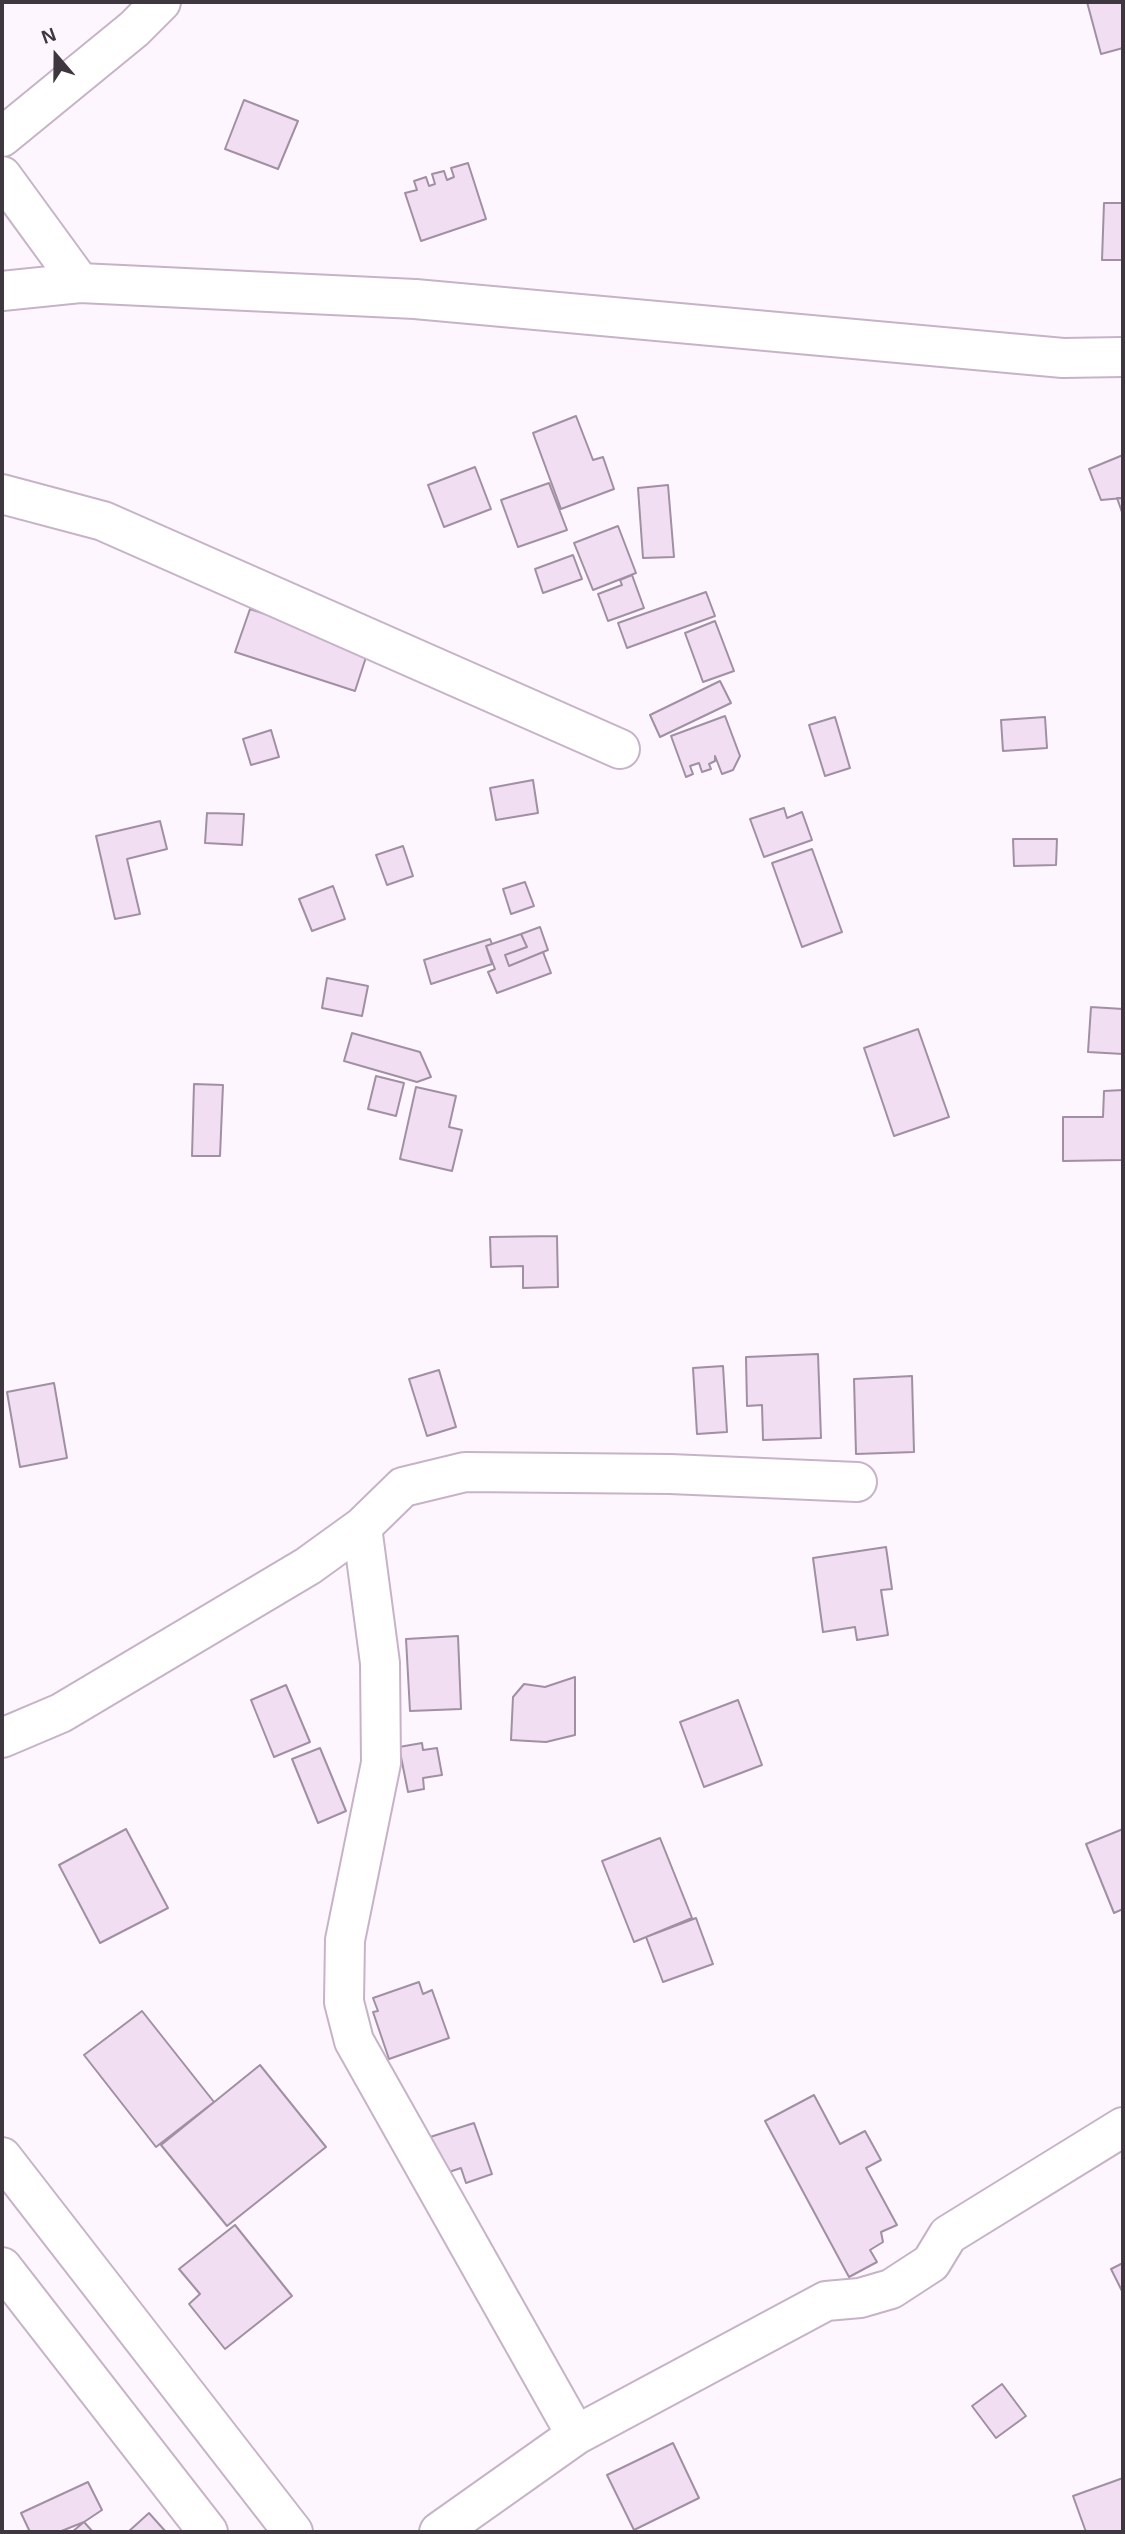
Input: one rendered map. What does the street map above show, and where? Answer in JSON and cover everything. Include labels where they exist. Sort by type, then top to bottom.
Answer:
[{"type":"street","points":[[2,137],[134,29],[161,2]]},
{"type":"street","points":[[2,176],[80,283]]},
{"type":"street","points":[[2,291],[80,283],[415,299],[1063,358],[1123,357]]},
{"type":"street","points":[[2,494],[103,521],[620,749]]},
{"type":"street","points":[[2,1738],[61,1713],[308,1566],[362,1527],[403,1488],[465,1472],[670,1474],[857,1482]]},
{"type":"street","points":[[362,1527],[380,1663],[380,1763],[345,1940],[344,2002],[354,2041],[576,2435]]},
{"type":"street","points":[[439,2532],[576,2435],[826,2301],[860,2298],[891,2289],[931,2263],[948,2235],[1123,2127]]},
{"type":"street","points":[[2,2157],[293,2532]]},
{"type":"street","points":[[2,2267],[208,2532]]},
{"type":"building","points":[[1087,2],[1123,2],[1123,48],[1101,54]]},
{"type":"building","points":[[244,100],[298,121],[278,169],[225,149]]},
{"type":"building","points":[[468,163],[486,219],[421,241],[405,193],[417,190],[414,181],[426,177],[429,186],[435,184],[432,174],[444,171],[447,180],[454,177],[451,168]]},
{"type":"building","points":[[1104,203],[1123,203],[1123,260],[1102,260]]},
{"type":"building","points":[[576,416],[593,460],[603,457],[614,489],[561,509],[533,433]]},
{"type":"building","points":[[1123,455],[1123,498],[1101,500],[1089,469]]},
{"type":"building","points":[[475,467],[491,509],[444,527],[428,485]]},
{"type":"building","points":[[549,483],[567,530],[518,547],[501,500]]},
{"type":"building","points":[[668,485],[674,557],[643,558],[638,488]]},
{"type":"building","points":[[1117,498],[1123,498],[1123,515]]},
{"type":"building","points":[[618,526],[636,573],[593,590],[574,543]]},
{"type":"building","points":[[573,555],[582,579],[543,593],[535,569]]},
{"type":"building","points":[[632,575],[644,608],[608,621],[598,594],[622,585],[620,580]]},
{"type":"building","points":[[706,592],[715,616],[627,648],[618,623]]},
{"type":"building","points":[[250,609],[369,648],[355,691],[235,652]]},
{"type":"building","points":[[715,621],[734,671],[703,682],[685,633]]},
{"type":"building","points":[[720,681],[731,703],[660,737],[650,715]]},
{"type":"building","points":[[725,716],[740,756],[733,770],[722,774],[715,756],[715,761],[709,764],[711,769],[702,772],[699,763],[690,766],[693,774],[686,777],[671,736]]},
{"type":"building","points":[[835,717],[850,768],[825,776],[809,725]]},
{"type":"building","points":[[1045,717],[1047,748],[1003,751],[1001,720]]},
{"type":"building","points":[[271,730],[279,757],[251,765],[243,739]]},
{"type":"building","points":[[533,780],[538,813],[496,820],[490,788]]},
{"type":"building","points":[[784,808],[787,818],[802,812],[812,840],[764,857],[750,819]]},
{"type":"building","points":[[207,813],[244,814],[242,845],[205,843]]},
{"type":"building","points":[[160,821],[167,849],[127,859],[140,914],[115,919],[96,836]]},
{"type":"building","points":[[1013,839],[1057,839],[1056,865],[1014,866]]},
{"type":"building","points":[[403,846],[413,876],[387,885],[376,855]]},
{"type":"building","points":[[812,849],[842,932],[802,947],[772,863]]},
{"type":"building","points":[[525,882],[534,906],[511,914],[503,889]]},
{"type":"building","points":[[333,886],[345,919],[312,931],[299,899]]},
{"type":"building","points":[[540,927],[548,950],[509,966],[505,955],[527,947],[521,934]]},
{"type":"building","points":[[521,934],[527,947],[505,955],[509,966],[543,952],[551,973],[497,993],[488,972],[495,969],[486,946]]},
{"type":"building","points":[[490,939],[492,944],[486,946],[492,964],[431,984],[424,960]]},
{"type":"building","points":[[327,978],[368,986],[362,1016],[322,1008]]},
{"type":"building","points":[[1091,1007],[1123,1009],[1123,1054],[1088,1052]]},
{"type":"building","points":[[918,1029],[949,1117],[894,1136],[864,1048]]},
{"type":"building","points":[[352,1033],[420,1052],[431,1077],[417,1082],[344,1061]]},
{"type":"building","points":[[376,1076],[404,1083],[396,1116],[368,1109]]},
{"type":"building","points":[[194,1084],[223,1085],[220,1156],[192,1156]]},
{"type":"building","points":[[416,1087],[456,1096],[449,1127],[462,1130],[452,1171],[400,1159]]},
{"type":"building","points":[[1123,1090],[1123,1160],[1063,1161],[1063,1117],[1103,1117],[1104,1091]]},
{"type":"building","points":[[557,1236],[558,1287],[523,1288],[523,1266],[491,1267],[490,1237]]},
{"type":"building","points":[[818,1354],[821,1438],[763,1440],[762,1405],[747,1406],[746,1357]]},
{"type":"building","points":[[723,1366],[727,1432],[697,1434],[693,1368]]},
{"type":"building","points":[[439,1370],[456,1427],[427,1436],[409,1379]]},
{"type":"building","points":[[912,1376],[914,1452],[856,1454],[854,1379]]},
{"type":"building","points":[[54,1383],[67,1458],[20,1467],[7,1392]]},
{"type":"building","points":[[886,1547],[892,1589],[881,1590],[888,1635],[857,1640],[855,1627],[823,1632],[813,1558]]},
{"type":"building","points":[[458,1636],[461,1709],[410,1711],[406,1639]]},
{"type":"building","points":[[575,1677],[575,1735],[546,1742],[511,1740],[513,1697],[524,1684],[545,1687]]},
{"type":"building","points":[[286,1685],[310,1742],[274,1757],[251,1700]]},
{"type":"building","points":[[738,1700],[762,1765],[704,1787],[680,1722]]},
{"type":"building","points":[[422,1743],[423,1750],[437,1748],[442,1775],[423,1778],[424,1789],[408,1792],[399,1747]]},
{"type":"building","points":[[320,1748],[346,1811],[318,1823],[292,1759]]},
{"type":"building","points":[[126,1829],[168,1908],[100,1943],[59,1865]]},
{"type":"building","points":[[1123,1829],[1123,1909],[1114,1913],[1086,1844]]},
{"type":"building","points":[[660,1838],[692,1918],[634,1942],[602,1861]]},
{"type":"building","points":[[696,1918],[713,1964],[663,1982],[646,1937]]},
{"type":"building","points":[[419,1982],[423,1994],[432,1990],[449,2038],[389,2059],[373,2012],[378,2011],[373,1998]]},
{"type":"building","points":[[142,2011],[214,2102],[156,2147],[84,2055]]},
{"type":"building","points":[[260,2065],[326,2147],[227,2226],[161,2145]]},
{"type":"building","points":[[814,2095],[840,2144],[865,2131],[881,2160],[866,2168],[897,2225],[881,2232],[883,2242],[870,2250],[877,2262],[849,2277],[765,2121]]},
{"type":"building","points":[[474,2123],[492,2174],[466,2183],[461,2168],[440,2175],[427,2138]]},
{"type":"building","points":[[235,2225],[292,2296],[225,2349],[189,2304],[200,2294],[179,2269]]},
{"type":"building","points":[[1123,2263],[1123,2293],[1111,2269]]},
{"type":"building","points":[[1002,2384],[1026,2416],[996,2438],[972,2406]]},
{"type":"building","points":[[673,2443],[699,2498],[634,2530],[607,2475]]},
{"type":"building","points":[[1123,2478],[1123,2531],[1086,2532],[1073,2496]]},
{"type":"building","points":[[88,2482],[102,2510],[84,2522],[59,2532],[30,2532],[21,2513]]},
{"type":"building","points":[[149,2513],[166,2532],[128,2532]]},
{"type":"building","points":[[84,2522],[93,2532],[72,2532]]}]
